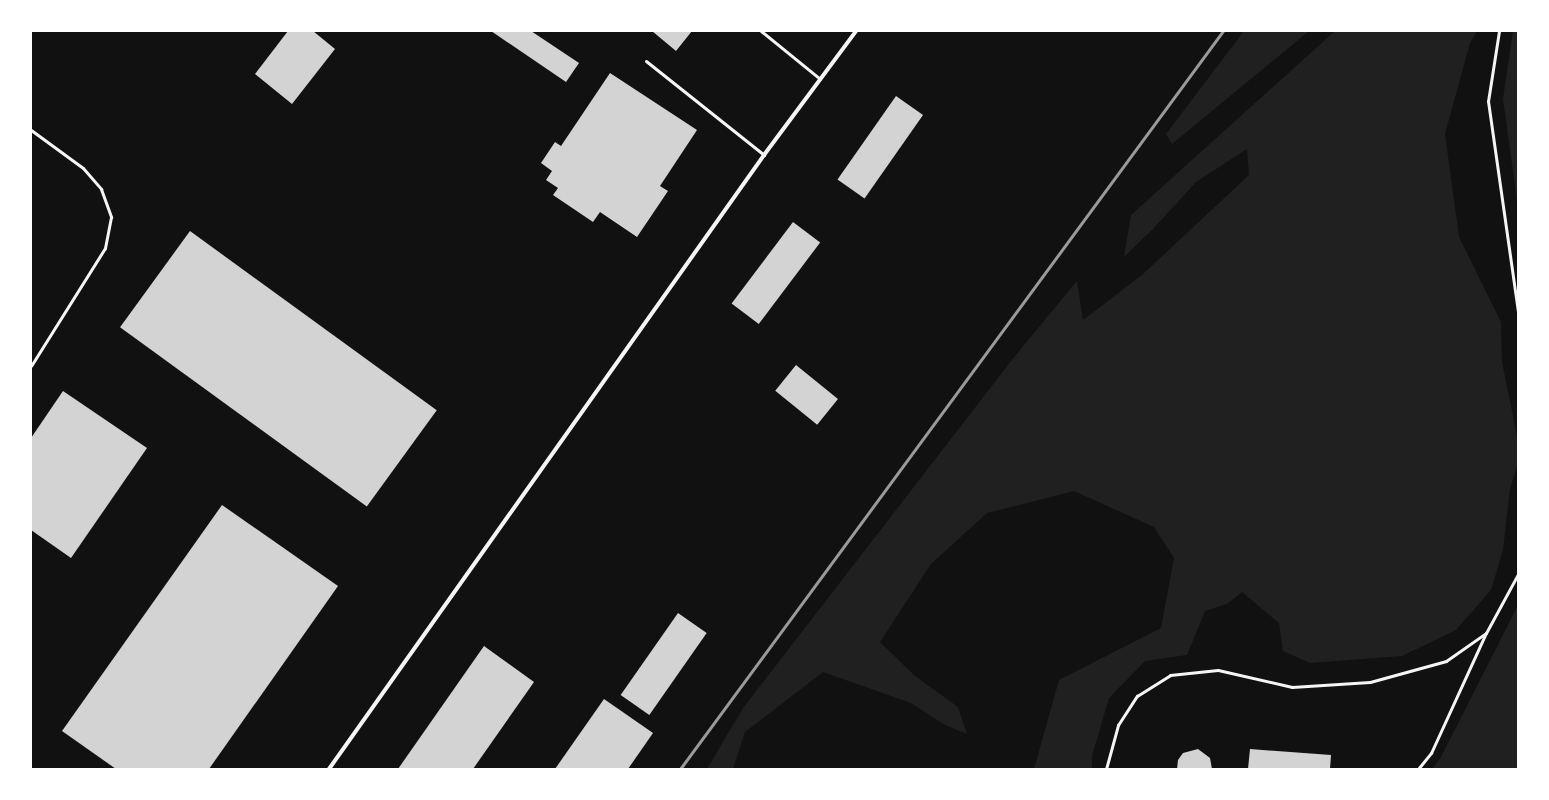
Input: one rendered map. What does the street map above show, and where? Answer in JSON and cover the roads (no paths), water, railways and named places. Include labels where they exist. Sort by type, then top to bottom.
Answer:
[{"type":"street","points":[[329,769],[764,155],[856,31]]},
{"type":"lane","points":[[760,31],[820,79]]},
{"type":"lane","points":[[1499,31],[1488,101],[1518,311]]},
{"type":"lane","points":[[646,61],[764,155]]},
{"type":"lane","points":[[31,130],[83,168],[101,189],[111,217],[105,248],[31,366]]},
{"type":"lane","points":[[1418,769],[1431,753],[1486,633],[1518,574]]},
{"type":"lane","points":[[1106,769],[1118,725],[1137,696],[1170,675],[1218,670],[1292,687],[1370,682],[1446,661],[1486,633]]},
{"type":"railway","points":[[680,769],[1223,31]]}]
